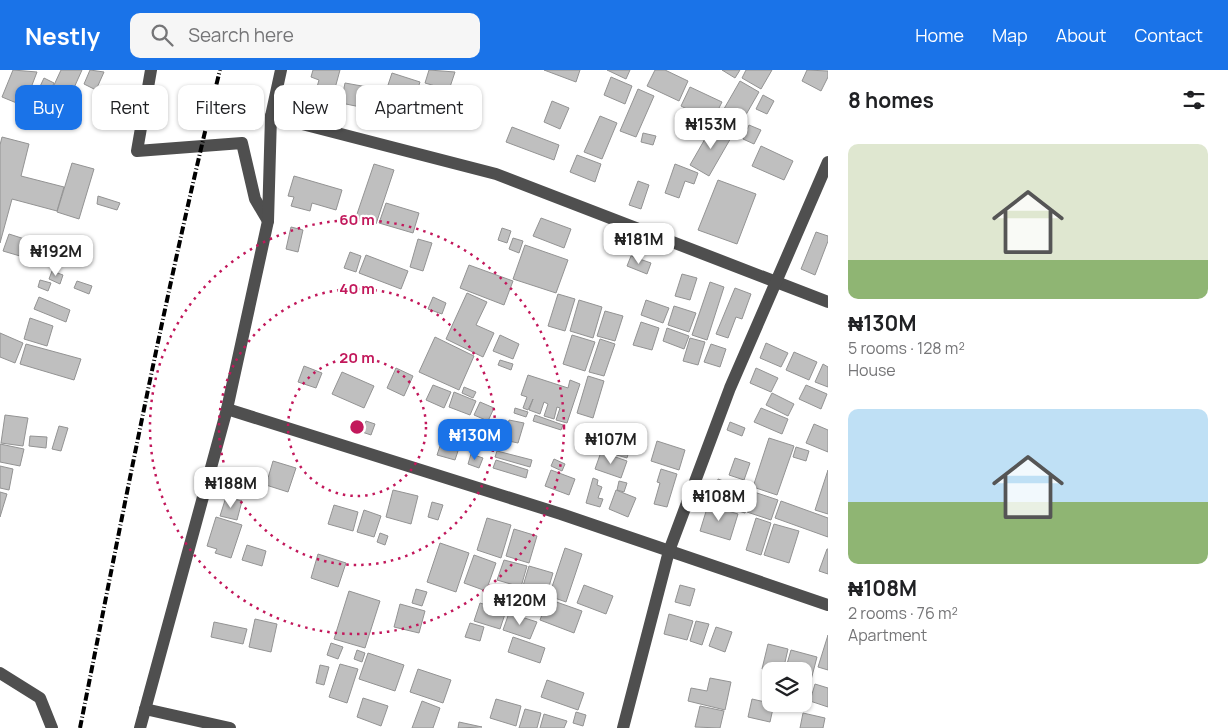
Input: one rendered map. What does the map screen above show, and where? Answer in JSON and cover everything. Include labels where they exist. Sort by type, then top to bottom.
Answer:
[{"type":"street","points":[[151,70],[137,151],[242,144],[255,199],[268,221]]},
{"type":"street","points":[[140,728],[227,409],[268,221],[271,116],[281,70]]},
{"type":"street","points":[[271,116],[496,174],[828,302]]},
{"type":"street","points":[[624,728],[669,551],[730,388],[828,162]]},
{"type":"street","points":[[227,409],[552,511],[828,605]]},
{"type":"street","points":[[0,673],[40,698],[52,728]]},
{"type":"street","points":[[145,710],[230,728]]},
{"type":"building","points":[[13,70],[37,72],[32,85],[15,85],[15,102],[2,97]]},
{"type":"building","points":[[61,70],[82,70],[75,85],[54,85]]},
{"type":"building","points":[[90,70],[104,72],[98,85],[92,85],[92,88],[84,84]]},
{"type":"building","points":[[313,70],[340,70],[336,85],[318,85],[319,80],[311,77]]},
{"type":"building","points":[[429,70],[455,72],[451,85],[425,83]]},
{"type":"building","points":[[544,70],[580,70],[576,82]]},
{"type":"building","points":[[607,70],[630,70],[626,79]]},
{"type":"building","points":[[655,70],[665,70],[688,81],[679,101],[647,86]]},
{"type":"building","points":[[722,70],[740,70],[735,78]]},
{"type":"building","points":[[746,70],[772,70],[761,89],[742,78]]},
{"type":"building","points":[[807,70],[828,71],[828,77],[821,91],[802,81]]},
{"type":"building","points":[[392,73],[420,82],[419,85],[388,85]]},
{"type":"building","points":[[611,77],[632,86],[625,104],[604,95]]},
{"type":"building","points":[[44,78],[54,83],[53,85],[41,85]]},
{"type":"building","points":[[740,81],[759,92],[736,132],[717,121]]},
{"type":"building","points":[[345,83],[356,85],[356,106],[346,104]]},
{"type":"building","points":[[690,87],[722,102],[712,122],[681,106]]},
{"type":"building","points":[[638,89],[654,96],[636,137],[620,131]]},
{"type":"building","points":[[763,95],[774,101],[767,114],[756,109]]},
{"type":"building","points":[[552,101],[569,108],[560,129],[544,122]]},
{"type":"building","points":[[600,116],[617,123],[602,159],[584,152]]},
{"type":"building","points":[[713,125],[732,136],[709,176],[690,165]]},
{"type":"building","points":[[749,125],[761,130],[754,144],[743,139]]},
{"type":"building","points":[[512,127],[559,145],[554,160],[506,142]]},
{"type":"building","points":[[643,133],[656,136],[653,145],[641,142]]},
{"type":"building","points":[[2,137],[29,144],[21,176],[64,187],[57,211],[12,199],[0,243],[0,145]]},
{"type":"building","points":[[761,146],[793,161],[784,180],[752,166]]},
{"type":"building","points":[[577,155],[601,164],[595,182],[570,172]]},
{"type":"building","points":[[72,163],[94,169],[79,219],[57,212]]},
{"type":"building","points":[[374,164],[394,170],[376,224],[356,217]]},
{"type":"building","points":[[675,164],[698,173],[694,184],[685,181],[679,198],[665,193]]},
{"type":"building","points":[[294,176],[342,190],[336,210],[312,203],[310,211],[291,206],[294,197],[288,196]]},
{"type":"building","points":[[718,180],[756,194],[737,244],[698,230]]},
{"type":"building","points":[[638,181],[649,185],[641,209],[629,205]]},
{"type":"building","points":[[98,196],[120,203],[117,210],[97,204]]},
{"type":"building","points":[[386,203],[419,213],[413,233],[379,223]]},
{"type":"building","points":[[541,218],[571,229],[564,248],[533,236]]},
{"type":"building","points":[[291,227],[303,230],[298,252],[286,249]]},
{"type":"building","points":[[502,228],[511,231],[507,243],[498,240]]},
{"type":"building","points":[[816,232],[828,236],[828,241],[815,275],[801,269]]},
{"type":"building","points":[[9,234],[59,250],[54,266],[3,251]]},
{"type":"building","points":[[513,238],[523,241],[519,253],[509,249]]},
{"type":"building","points":[[418,239],[432,243],[423,271],[410,267]]},
{"type":"building","points":[[525,245],[568,260],[556,293],[513,279]]},
{"type":"building","points":[[350,252],[361,256],[356,272],[344,268]]},
{"type":"building","points":[[366,255],[408,271],[401,289],[359,273]]},
{"type":"building","points":[[631,256],[651,263],[647,274],[627,266]]},
{"type":"building","points":[[469,265],[513,281],[504,305],[460,288]]},
{"type":"building","points":[[52,271],[63,275],[60,284],[49,279]]},
{"type":"building","points":[[682,274],[697,278],[690,300],[675,296]]},
{"type":"building","points":[[40,280],[51,283],[48,291],[38,287]]},
{"type":"building","points":[[77,281],[92,286],[89,294],[74,288]]},
{"type":"building","points":[[710,282],[724,287],[707,340],[692,335]]},
{"type":"building","points":[[735,288],[751,294],[742,319],[736,317],[728,338],[716,334]]},
{"type":"building","points":[[467,293],[487,302],[476,325],[494,333],[483,357],[446,339]]},
{"type":"building","points":[[558,294],[575,299],[565,331],[548,326]]},
{"type":"building","points":[[39,297],[70,310],[66,322],[34,309]]},
{"type":"building","points":[[433,297],[446,303],[442,314],[428,309]]},
{"type":"building","points":[[579,300],[602,307],[593,338],[570,331]]},
{"type":"building","points":[[646,300],[669,308],[663,323],[641,315]]},
{"type":"building","points":[[674,306],[696,313],[689,332],[668,325]]},
{"type":"building","points":[[605,311],[623,316],[615,341],[597,336]]},
{"type":"building","points":[[30,318],[53,326],[47,346],[24,339]]},
{"type":"building","points":[[641,322],[659,328],[652,350],[633,345]]},
{"type":"building","points":[[667,328],[689,336],[684,349],[663,341]]},
{"type":"building","points":[[0,333],[23,343],[15,363],[0,357]]},
{"type":"building","points":[[500,335],[519,344],[513,359],[493,351]]},
{"type":"building","points":[[572,335],[595,342],[585,371],[563,364]]},
{"type":"building","points":[[435,337],[474,356],[459,390],[419,372]]},
{"type":"building","points":[[690,338],[705,342],[698,365],[683,361]]},
{"type":"building","points":[[600,339],[615,344],[604,376],[589,372]]},
{"type":"building","points":[[766,343],[788,353],[781,367],[760,358]]},
{"type":"building","points":[[26,344],[81,359],[74,380],[20,364]]},
{"type":"building","points":[[711,344],[726,349],[720,367],[704,362]]},
{"type":"building","points":[[794,352],[817,362],[809,380],[786,370]]},
{"type":"building","points":[[500,360],[513,364],[511,370],[498,365]]},
{"type":"building","points":[[823,364],[828,367],[828,387],[815,382]]},
{"type":"building","points":[[304,366],[322,373],[316,388],[298,382]]},
{"type":"building","points":[[396,368],[413,376],[404,396],[387,388]]},
{"type":"building","points":[[756,368],[778,378],[771,392],[750,383]]},
{"type":"building","points":[[342,372],[374,386],[364,408],[332,394]]},
{"type":"building","points":[[528,375],[568,388],[570,380],[580,384],[567,423],[556,420],[560,408],[557,407],[554,419],[544,416],[548,404],[544,402],[540,414],[529,410],[533,399],[528,410],[523,408],[527,397],[521,395]]},
{"type":"building","points":[[588,376],[604,381],[593,418],[577,413]]},
{"type":"building","points":[[433,385],[451,392],[444,408],[426,400]]},
{"type":"building","points":[[806,385],[827,394],[821,409],[799,399]]},
{"type":"building","points":[[464,387],[476,392],[473,398],[462,393]]},
{"type":"building","points":[[454,392],[476,401],[470,415],[449,407]]},
{"type":"building","points":[[772,393],[794,404],[788,416],[766,405]]},
{"type":"building","points":[[480,402],[494,408],[488,421],[474,415]]},
{"type":"building","points":[[515,408],[528,412],[526,417],[514,413]]},
{"type":"building","points":[[761,408],[788,419],[782,434],[754,422]]},
{"type":"building","points":[[5,415],[28,418],[23,446],[1,443]]},
{"type":"building","points":[[535,415],[563,425],[561,430],[533,421]]},
{"type":"building","points":[[509,420],[524,423],[518,443],[504,440]]},
{"type":"building","points":[[366,421],[375,424],[371,435],[362,432]]},
{"type":"building","points":[[730,422],[745,428],[742,436],[727,430]]},
{"type":"building","points":[[814,424],[828,430],[828,452],[806,443]]},
{"type":"building","points":[[59,426],[68,428],[61,451],[52,449]]},
{"type":"building","points":[[610,427],[634,434],[627,458],[603,451]]},
{"type":"building","points":[[30,436],[47,437],[46,448],[29,446]]},
{"type":"building","points":[[769,438],[794,446],[777,495],[753,487]]},
{"type":"building","points":[[657,441],[685,450],[679,470],[651,461]]},
{"type":"building","points":[[0,444],[24,449],[20,466],[0,462]]},
{"type":"building","points":[[440,446],[458,451],[455,460],[437,455]]},
{"type":"building","points":[[796,447],[809,451],[806,461],[793,457]]},
{"type":"building","points":[[497,451],[532,460],[530,467],[495,457]]},
{"type":"building","points":[[601,452],[627,461],[621,478],[595,469]]},
{"type":"building","points":[[471,454],[483,458],[479,468],[468,464]]},
{"type":"building","points":[[735,458],[750,463],[744,480],[729,475]]},
{"type":"building","points":[[554,459],[565,464],[562,471],[551,466]]},
{"type":"building","points":[[496,460],[528,470],[526,478],[493,468]]},
{"type":"building","points":[[273,461],[296,468],[288,492],[266,485]]},
{"type":"building","points":[[0,466],[13,469],[9,490],[0,488]]},
{"type":"building","points":[[661,469],[677,474],[667,507],[654,504],[660,483],[657,482]]},
{"type":"building","points":[[551,470],[575,479],[569,495],[545,486]]},
{"type":"building","points":[[828,470],[828,514],[815,510]]},
{"type":"building","points":[[593,478],[598,480],[597,485],[602,487],[598,498],[603,499],[600,507],[586,503]]},
{"type":"building","points":[[718,479],[726,482],[723,491],[716,488]]},
{"type":"building","points":[[619,481],[627,483],[624,492],[617,490]]},
{"type":"building","points":[[393,490],[418,496],[411,524],[386,517]]},
{"type":"building","points":[[616,490],[636,498],[628,517],[609,509]]},
{"type":"building","points":[[0,492],[7,494],[0,517]]},
{"type":"building","points":[[754,492],[778,500],[771,520],[747,512]]},
{"type":"building","points":[[226,497],[242,501],[237,520],[220,516]]},
{"type":"building","points":[[735,499],[748,504],[745,513],[732,509]]},
{"type":"building","points":[[781,501],[828,518],[828,537],[775,518]]},
{"type":"building","points":[[432,502],[443,505],[438,520],[428,517]]},
{"type":"building","points":[[334,505],[358,512],[353,531],[328,524]]},
{"type":"building","points":[[708,505],[738,514],[730,540],[700,531]]},
{"type":"building","points":[[364,510],[381,516],[374,537],[357,532]]},
{"type":"building","points":[[216,517],[242,525],[231,558],[215,553],[217,549],[207,546]]},
{"type":"building","points":[[487,518],[511,525],[501,558],[477,550]]},
{"type":"building","points":[[756,518],[771,523],[761,555],[746,550]]},
{"type":"building","points":[[774,524],[799,531],[789,563],[764,555]]},
{"type":"building","points":[[514,529],[537,536],[529,563],[506,556]]},
{"type":"building","points":[[380,533],[388,536],[385,545],[377,542]]},
{"type":"building","points":[[440,543],[469,553],[456,592],[427,582]]},
{"type":"building","points":[[247,545],[266,551],[262,566],[242,560]]},
{"type":"building","points":[[565,548],[582,554],[566,602],[549,596]]},
{"type":"building","points":[[828,549],[828,574],[819,571]]},
{"type":"building","points":[[318,554],[346,563],[338,587],[311,578]]},
{"type":"building","points":[[474,555],[496,563],[486,591],[464,583]]},
{"type":"building","points":[[504,560],[527,566],[521,587],[497,580]]},
{"type":"building","points":[[529,566],[553,573],[547,593],[523,586]]},
{"type":"building","points":[[584,585],[613,596],[606,614],[577,603]]},
{"type":"building","points":[[680,585],[695,589],[690,606],[675,602]]},
{"type":"building","points":[[416,589],[427,592],[422,606],[412,603]]},
{"type":"building","points":[[349,591],[380,601],[365,648],[334,639]]},
{"type":"building","points":[[548,599],[582,611],[574,633],[540,620]]},
{"type":"building","points":[[480,603],[506,611],[500,629],[474,621]]},
{"type":"building","points":[[400,604],[425,611],[419,633],[394,627]]},
{"type":"building","points":[[509,613],[537,622],[530,639],[503,630]]},
{"type":"building","points":[[669,614],[693,621],[687,640],[664,634]]},
{"type":"building","points":[[255,619],[277,624],[271,652],[249,647]]},
{"type":"building","points":[[696,621],[709,624],[702,645],[690,641]]},
{"type":"building","points":[[214,622],[247,629],[243,644],[211,637]]},
{"type":"building","points":[[470,623],[484,627],[480,641],[465,637]]},
{"type":"building","points":[[716,627],[732,632],[725,652],[709,646]]},
{"type":"building","points":[[828,635],[828,670],[818,667]]},
{"type":"building","points":[[513,637],[545,648],[540,663],[508,652]]},
{"type":"building","points":[[331,643],[343,647],[338,659],[327,655]]},
{"type":"building","points":[[768,644],[788,649],[785,662],[764,662]]},
{"type":"building","points":[[357,650],[365,653],[362,662],[354,659]]},
{"type":"building","points":[[791,650],[817,657],[812,676],[812,662],[788,662]]},
{"type":"building","points":[[368,653],[404,665],[395,691],[359,679]]},
{"type":"building","points":[[340,664],[358,669],[347,703],[329,697]]},
{"type":"building","points":[[320,665],[329,667],[324,685],[316,683]]},
{"type":"building","points":[[418,669],[451,680],[443,703],[410,692]]},
{"type":"building","points":[[710,678],[731,682],[725,710],[688,701],[691,688],[707,691]]},
{"type":"building","points":[[547,680],[584,693],[578,710],[541,697]]},
{"type":"building","points":[[815,684],[828,688],[828,707],[812,702]]},
{"type":"building","points":[[363,698],[388,706],[381,726],[357,717]]},
{"type":"building","points":[[496,699],[521,706],[516,726],[490,718]]},
{"type":"building","points":[[752,699],[762,701],[762,712],[772,712],[770,722],[748,717]]},
{"type":"building","points":[[422,701],[440,708],[433,728],[412,728]]},
{"type":"building","points":[[700,706],[724,711],[720,728],[695,727]]},
{"type":"building","points":[[525,709],[541,713],[537,728],[519,728]]},
{"type":"building","points":[[576,712],[586,715],[583,726],[573,723]]},
{"type":"building","points":[[803,713],[825,718],[823,728],[800,728]]},
{"type":"building","points":[[544,714],[567,721],[564,728],[540,728]]},
{"type":"building","points":[[459,722],[482,727],[458,728]]},
{"type":"railway","points":[[80,728],[164,316],[220,70]]}]
